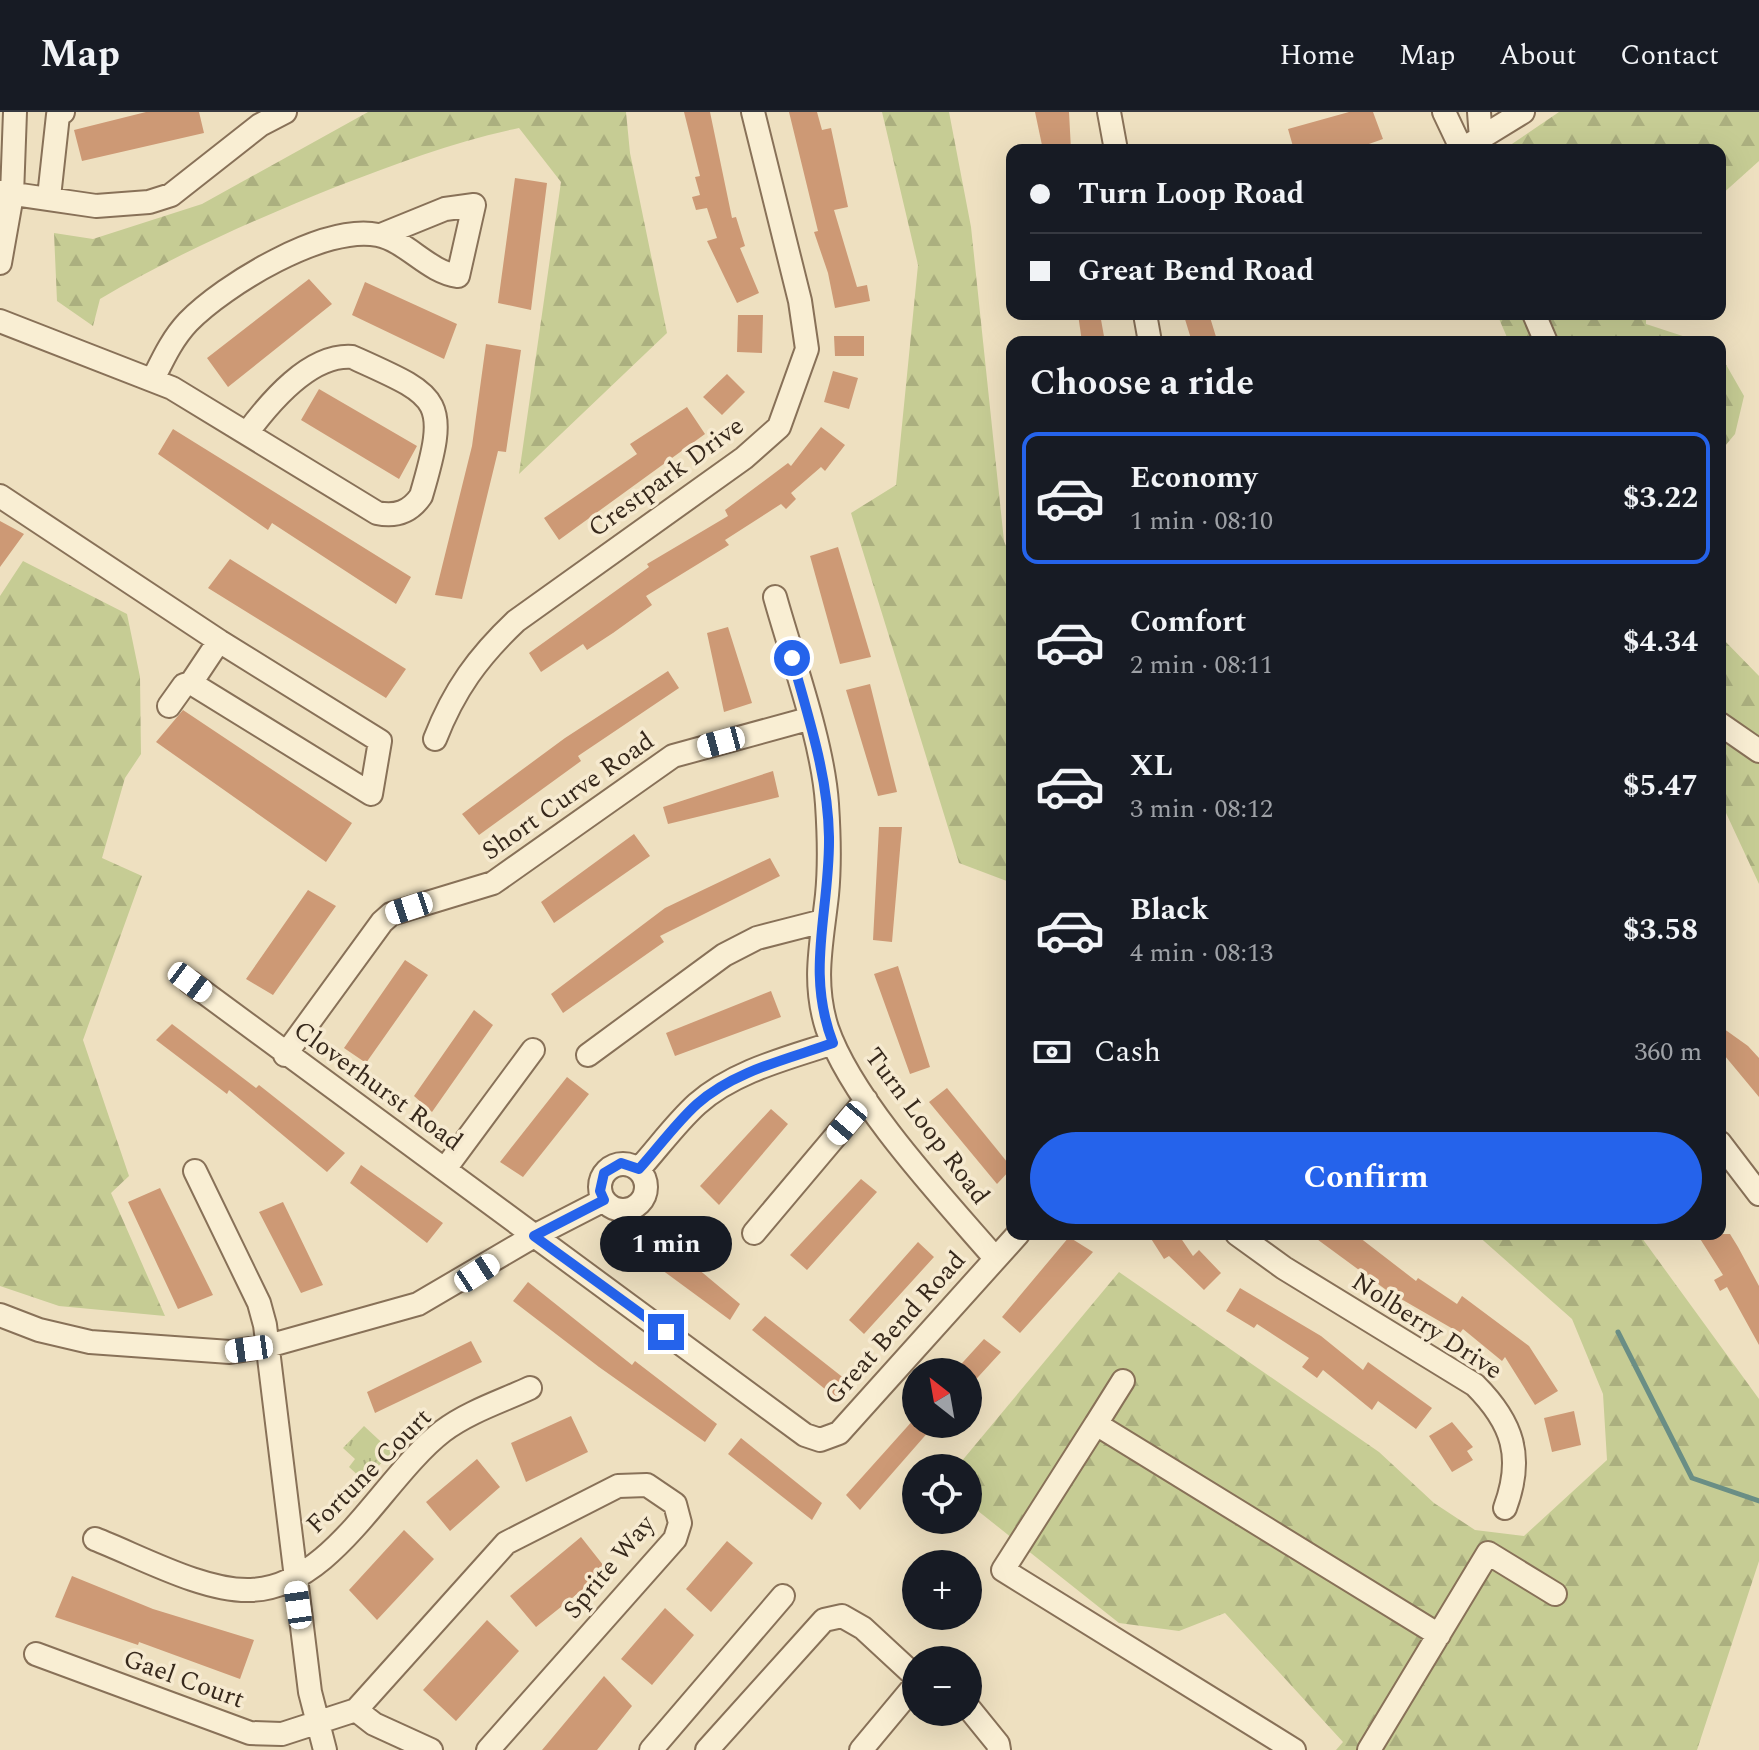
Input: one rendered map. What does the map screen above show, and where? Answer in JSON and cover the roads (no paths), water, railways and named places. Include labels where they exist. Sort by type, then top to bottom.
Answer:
[{"type":"street","points":[[0,263],[15,112]]},
{"type":"street","points":[[49,197],[58,115],[63,112]]},
{"type":"street","points":[[6,194],[49,197],[96,206],[149,202],[171,195],[260,125],[285,112]]},
{"type":"street","name":"Crestpark Drive","points":[[435,739],[452,696],[488,647],[516,621],[744,458],[779,427],[807,349],[800,301],[753,112]]},
{"type":"street","points":[[1109,112],[1115,144]]},
{"type":"street","points":[[1444,112],[1464,144]]},
{"type":"street","points":[[1467,144],[1479,112]]},
{"type":"street","points":[[1471,144],[1523,112]]},
{"type":"street","points":[[153,379],[167,349],[186,324],[233,286],[325,241],[358,233],[381,235]]},
{"type":"street","points":[[0,321],[153,379],[377,513],[386,515],[408,510],[421,496],[438,430],[433,405],[424,392],[352,357],[341,356],[308,372],[266,408],[247,433]]},
{"type":"street","points":[[0,496],[219,641],[380,741],[371,794],[191,683]]},
{"type":"street","name":"Turn Loop Road","points":[[775,597],[827,800],[828,867],[817,969],[833,1043],[866,1100],[995,1258]]},
{"type":"street","points":[[169,706],[184,685],[191,683],[219,641]]},
{"type":"street","name":"Short Curve Road","points":[[285,1055],[391,914],[493,883],[673,756],[808,719]]},
{"type":"street","points":[[1726,728],[1759,751]]},
{"type":"street","points":[[588,1055],[724,955],[757,938],[823,921]]},
{"type":"street","name":"Cloverhurst Road","points":[[190,982],[534,1236]]},
{"type":"street","points":[[639,1169],[698,1104],[723,1085],[758,1069],[833,1043]]},
{"type":"street","points":[[445,1169],[533,1050]]},
{"type":"street","points":[[754,1233],[866,1100]]},
{"type":"street","points":[[1726,1151],[1759,1194]]},
{"type":"street","points":[[621,1163],[639,1169],[647,1187],[639,1204],[620,1210],[604,1200],[600,1191],[604,1173],[621,1163]]},
{"type":"street","points":[[195,1171],[259,1303],[268,1346],[295,1581],[317,1725],[325,1750]]},
{"type":"street","points":[[0,1315],[39,1330],[90,1342],[230,1352],[268,1346],[418,1304],[477,1273],[534,1236],[604,1200]]},
{"type":"street","name":"Great Bend Road","points":[[534,1236],[805,1435],[820,1440],[839,1433],[1012,1240]]},
{"type":"street","name":"Nolberry Drive","points":[[1245,1240],[1284,1268],[1475,1385],[1495,1404],[1508,1427],[1515,1457],[1515,1482],[1505,1508]]},
{"type":"street","points":[[1123,1381],[1003,1570],[1294,1750]]},
{"type":"street","name":"Fortune Court","points":[[295,1581],[323,1558],[444,1430],[530,1388]]},
{"type":"street","points":[[1096,1424],[1439,1635]]},
{"type":"street","name":"Sprite Way","points":[[317,1725],[356,1710],[506,1543],[618,1486],[647,1485],[675,1504],[680,1523],[675,1539],[488,1750]]},
{"type":"street","points":[[95,1539],[224,1587],[253,1590],[295,1581]]},
{"type":"street","points":[[1369,1750],[1488,1553],[1555,1594]]},
{"type":"street","points":[[651,1750],[783,1596]]},
{"type":"street","points":[[707,1750],[824,1620],[842,1616],[863,1628],[902,1664]]},
{"type":"street","name":"Gael Court","points":[[36,1654],[250,1733],[282,1734],[317,1725]]},
{"type":"street","points":[[861,1750],[902,1701]]},
{"type":"street","points":[[356,1710],[374,1724],[431,1750]]},
{"type":"street","points":[[982,1724],[998,1744],[999,1750]]},
{"type":"waterway","points":[[1618,1332],[1692,1478],[1759,1501]]}]
